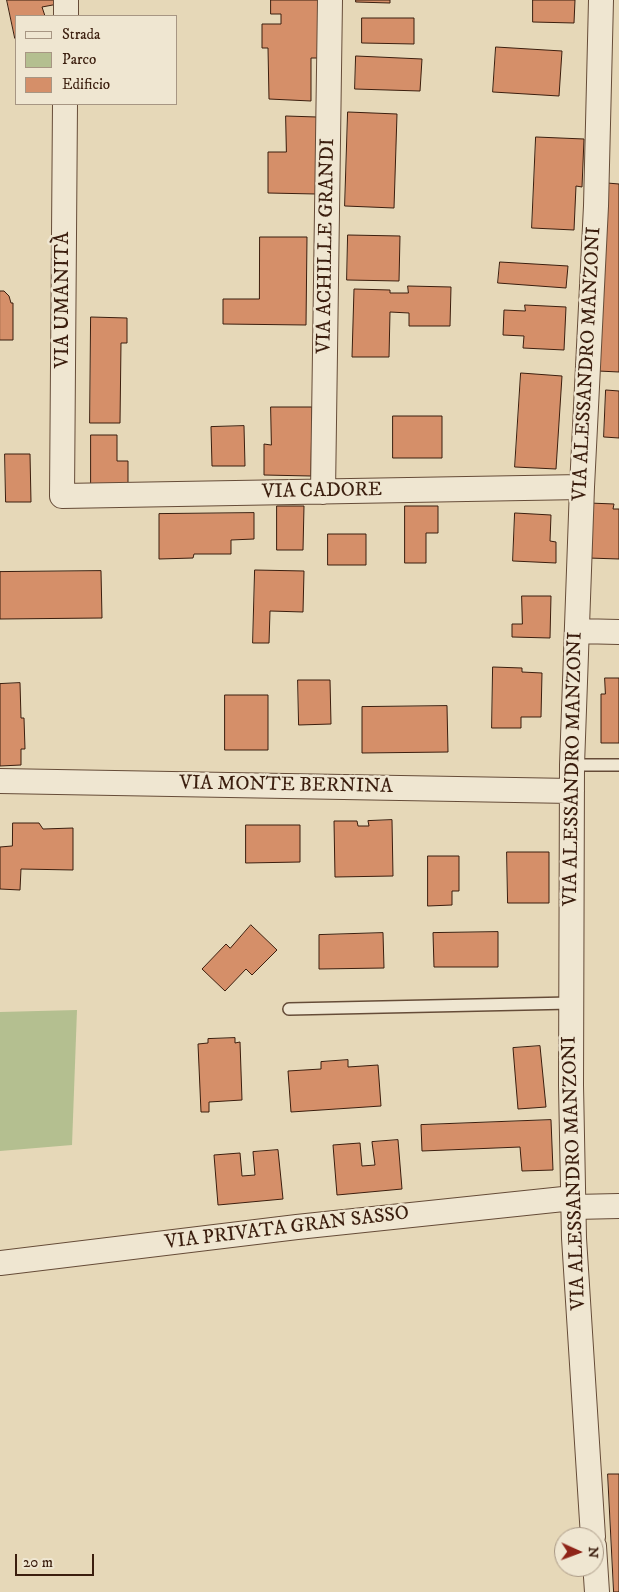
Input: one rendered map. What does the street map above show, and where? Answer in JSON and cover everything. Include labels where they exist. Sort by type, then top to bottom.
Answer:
[{"type":"street","points":[[66,0],[66,15]]},
{"type":"street","name":"VIA ACHILLE GRANDI","points":[[324,492],[330,0]]},
{"type":"street","name":"VIA ALESSANDRO MANZONI","points":[[592,1527],[584,1410],[574,1202],[571,1085],[572,765],[582,487],[596,206],[609,52],[601,0]]},
{"type":"street","name":"VIA UMANITÀ","points":[[62,496],[65,105]]},
{"type":"street","name":"VIA CADORE","points":[[62,496],[582,487]]},
{"type":"street","points":[[577,631],[619,632]]},
{"type":"street","name":"VIA MONTE BERNINA","points":[[0,781],[572,791]]},
{"type":"street","name":"VIA PRIVATA GRAN SASSO","points":[[0,1263],[297,1227],[574,1202],[619,1206]]},
{"type":"street","points":[[596,1577],[597,1592]]},
{"type":"lane","points":[[572,765],[619,765]]},
{"type":"lane","points":[[289,1009],[571,1004]]},
{"type":"green space","points":[[77,1010],[72,1145],[0,1151],[0,1012]]},
{"type":"building","points":[[7,0],[58,0],[58,4],[42,7],[45,15],[15,15],[15,38]]},
{"type":"building","points":[[271,0],[320,0],[323,58],[311,58],[311,101],[269,99],[268,48],[262,48],[262,24],[281,24],[281,14],[271,14]]},
{"type":"building","points":[[356,0],[390,0],[390,3],[356,2]]},
{"type":"building","points":[[533,0],[575,0],[574,23],[533,22]]},
{"type":"building","points":[[362,18],[414,18],[414,44],[362,43]]},
{"type":"building","points":[[496,47],[562,51],[559,96],[493,92]]},
{"type":"building","points":[[356,56],[422,59],[420,91],[355,89]]},
{"type":"building","points":[[348,112],[397,114],[394,208],[345,206]]},
{"type":"building","points":[[286,116],[317,117],[316,194],[268,193],[268,152],[286,152]]},
{"type":"building","points":[[536,137],[584,139],[582,187],[576,186],[574,230],[532,228]]},
{"type":"building","points":[[607,183],[619,184],[619,372],[598,371]]},
{"type":"building","points":[[348,235],[400,236],[399,281],[347,280]]},
{"type":"building","points":[[260,237],[307,237],[306,325],[223,324],[223,299],[259,299]]},
{"type":"building","points":[[500,262],[568,266],[566,288],[498,283]]},
{"type":"building","points":[[408,286],[451,287],[450,326],[409,326],[409,313],[390,312],[389,357],[352,357],[354,289],[390,290],[390,293],[408,293]]},
{"type":"building","points":[[0,291],[4,291],[9,296],[11,303],[13,303],[13,340],[0,340]]},
{"type":"building","points":[[525,305],[566,307],[564,350],[523,348],[524,336],[503,335],[504,310],[525,311]]},
{"type":"building","points":[[91,317],[127,318],[127,343],[121,343],[120,423],[90,423]]},
{"type":"building","points":[[521,373],[562,376],[556,469],[515,467]]},
{"type":"building","points":[[606,390],[619,391],[619,438],[604,437]]},
{"type":"building","points":[[271,407],[312,407],[311,476],[264,475],[264,444],[271,445]]},
{"type":"building","points":[[393,416],[442,416],[442,458],[393,458]]},
{"type":"building","points":[[244,426],[245,466],[212,466],[211,427]]},
{"type":"building","points":[[91,435],[117,435],[117,461],[128,461],[128,487],[91,487]]},
{"type":"building","points":[[5,454],[30,454],[31,502],[6,502]]},
{"type":"building","points":[[589,503],[614,504],[613,509],[619,509],[619,559],[588,558]]},
{"type":"building","points":[[277,506],[304,506],[303,550],[277,550]]},
{"type":"building","points":[[405,506],[438,506],[438,533],[426,533],[426,563],[405,563]]},
{"type":"building","points":[[254,513],[254,539],[231,540],[231,554],[194,554],[193,558],[159,559],[159,514]]},
{"type":"building","points":[[515,513],[551,515],[550,541],[556,542],[556,563],[513,561]]},
{"type":"building","points":[[328,534],[366,534],[366,565],[328,565]]},
{"type":"building","points":[[255,570],[304,571],[303,612],[270,611],[269,643],[253,643]]},
{"type":"building","points":[[101,571],[102,618],[0,619],[0,572]]},
{"type":"building","points":[[522,596],[551,596],[550,638],[512,637],[512,624],[522,624]]},
{"type":"building","points":[[493,667],[522,668],[522,672],[542,673],[541,717],[521,717],[521,728],[492,728]]},
{"type":"building","points":[[605,678],[619,678],[619,743],[601,743],[601,694],[605,694]]},
{"type":"building","points":[[298,680],[330,680],[331,724],[299,725]]},
{"type":"building","points":[[20,683],[21,718],[24,718],[25,749],[21,749],[21,765],[0,766],[0,684]]},
{"type":"building","points":[[225,695],[268,695],[268,750],[225,750]]},
{"type":"building","points":[[447,706],[448,752],[362,753],[362,707]]},
{"type":"building","points":[[392,820],[393,876],[335,877],[334,821],[357,821],[358,826],[369,826],[368,821]]},
{"type":"building","points":[[13,823],[39,823],[43,829],[73,828],[73,870],[21,869],[20,890],[0,889],[0,847],[12,846]]},
{"type":"building","points":[[246,825],[300,825],[300,862],[246,863]]},
{"type":"building","points":[[507,852],[549,852],[549,903],[508,903]]},
{"type":"building","points":[[428,856],[459,856],[459,891],[452,891],[452,905],[428,906]]},
{"type":"building","points":[[251,925],[277,950],[252,975],[246,969],[225,991],[202,969],[226,944],[230,948]]},
{"type":"building","points":[[498,932],[498,967],[434,967],[433,933]]},
{"type":"building","points":[[383,933],[384,968],[319,969],[319,935]]},
{"type":"building","points":[[235,1038],[235,1043],[240,1042],[242,1100],[209,1102],[209,1112],[201,1112],[198,1044],[208,1043],[208,1039]]},
{"type":"building","points":[[540,1046],[546,1107],[518,1109],[513,1048]]},
{"type":"building","points":[[348,1060],[348,1067],[378,1065],[381,1106],[291,1112],[288,1071],[321,1069],[321,1062]]},
{"type":"building","points":[[551,1120],[553,1170],[522,1171],[520,1147],[422,1151],[421,1125]]},
{"type":"building","points":[[398,1140],[402,1189],[337,1195],[333,1145],[360,1143],[362,1166],[375,1165],[372,1142]]},
{"type":"building","points":[[278,1150],[283,1199],[218,1205],[214,1155],[240,1153],[242,1176],[255,1175],[253,1152]]},
{"type":"building","points":[[608,1474],[619,1474],[619,1592],[614,1592]]}]
